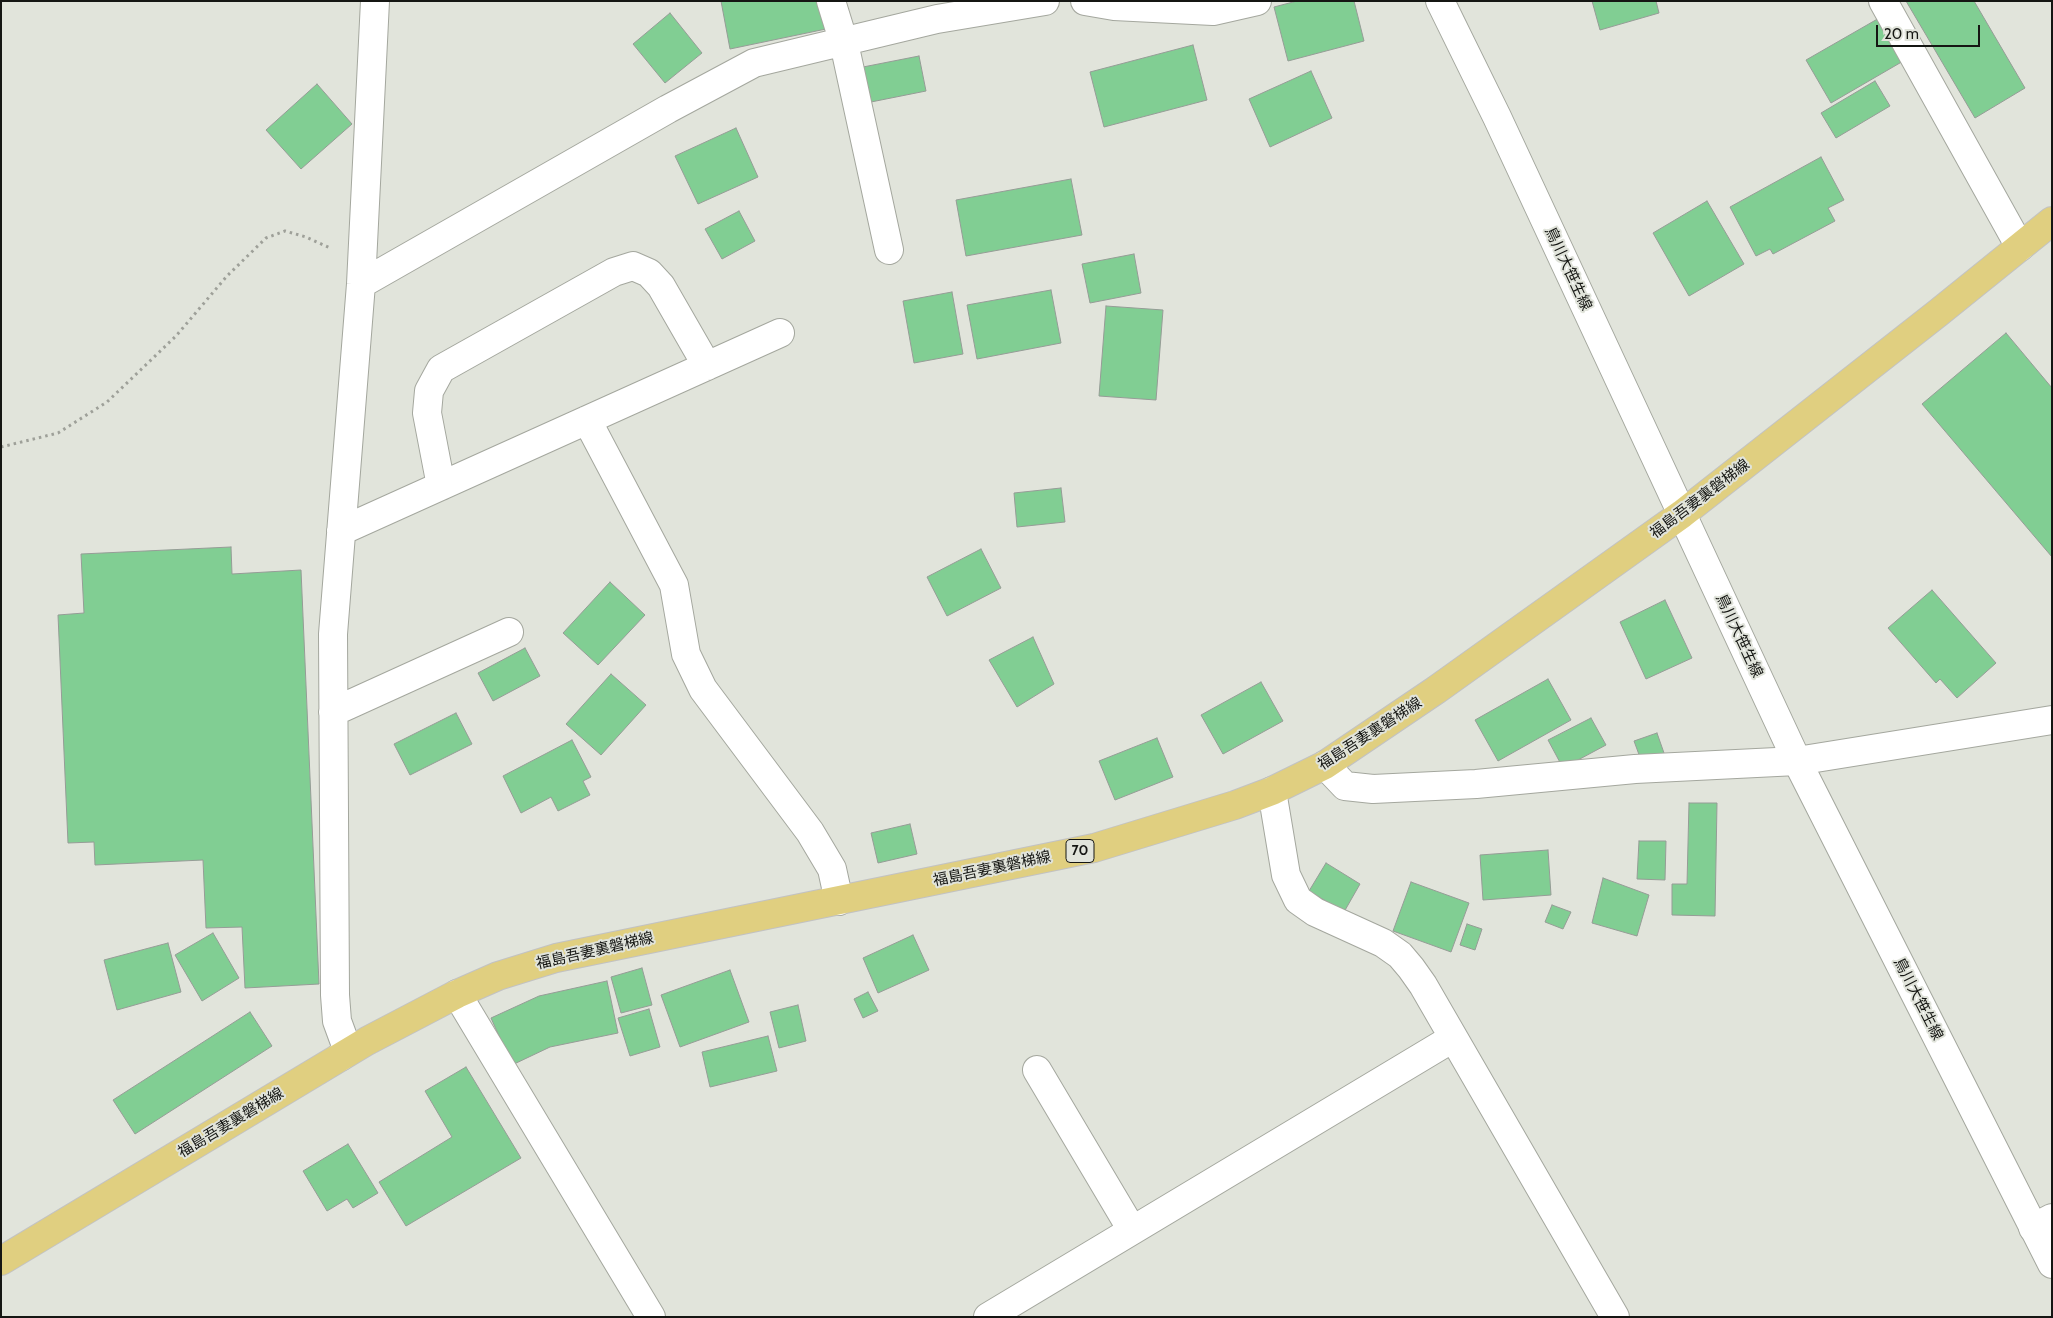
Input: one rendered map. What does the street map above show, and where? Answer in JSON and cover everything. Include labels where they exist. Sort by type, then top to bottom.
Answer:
[{"type":"main road","name":"福島吾妻裏磐梯線","points":[[1,1261],[367,1041],[457,994],[498,976],[556,958],[1094,848],[1235,805],[1272,791],[1325,765],[1436,690],[1682,514],[2052,221]]},
{"type":"street","points":[[340,1057],[348,1051],[337,1021],[335,996],[333,634],[361,274],[376,1]]},
{"type":"street","points":[[831,1],[844,43],[890,250]]},
{"type":"street","points":[[361,274],[754,63],[844,43],[937,19],[1045,1]]},
{"type":"street","points":[[1085,1],[1114,6],[1213,11],[1257,1]]},
{"type":"street","name":"鳥川大笹生線","points":[[1440,1],[1497,117],[1797,760],[2042,1223],[2052,1264]]},
{"type":"street","points":[[1883,1],[2020,247]]},
{"type":"street","points":[[441,486],[427,413],[429,391],[441,369],[614,272],[633,266],[649,273],[660,286],[707,366]]},
{"type":"street","points":[[340,531],[780,333]]},
{"type":"street","points":[[587,420],[674,585],[686,654],[703,690],[810,832],[832,869],[839,901]]},
{"type":"street","points":[[333,712],[509,632]]},
{"type":"street","points":[[1325,765],[1345,786],[1373,789],[1476,784],[1635,770],[1797,760],[2052,720]]},
{"type":"street","points":[[1272,791],[1286,875],[1298,900],[1315,912],[1383,943],[1400,955],[1423,985],[1615,1317]]},
{"type":"street","points":[[457,994],[651,1317]]},
{"type":"street","points":[[988,1317],[1454,1038]]},
{"type":"street","points":[[1037,1070],[1132,1230]]},
{"type":"path","points":[[1,446],[58,434],[108,402],[176,336],[227,276],[266,238],[285,231],[306,237],[361,274]]},
{"type":"building","points":[[721,1],[820,1],[826,29],[730,49]]},
{"type":"building","points":[[1297,1],[1354,1],[1364,41],[1288,61],[1274,7]]},
{"type":"building","points":[[1592,1],[1656,1],[1659,13],[1600,30]]},
{"type":"building","points":[[1906,1],[1974,1],[2025,88],[1975,118]]},
{"type":"building","points":[[670,13],[702,53],[665,83],[633,44]]},
{"type":"building","points":[[1881,17],[1905,60],[1831,103],[1806,60]]},
{"type":"building","points":[[1193,45],[1207,100],[1104,127],[1090,72]]},
{"type":"building","points":[[919,56],[926,91],[871,102],[863,67]]},
{"type":"building","points":[[1311,71],[1332,118],[1270,147],[1249,99]]},
{"type":"building","points":[[1875,81],[1890,106],[1836,138],[1821,113]]},
{"type":"building","points":[[317,84],[352,124],[301,169],[266,130]]},
{"type":"building","points":[[736,128],[758,177],[698,204],[675,156]]},
{"type":"building","points":[[1821,157],[1844,200],[1828,208],[1835,221],[1773,254],[1770,249],[1756,256],[1730,207]]},
{"type":"building","points":[[1071,179],[1082,235],[966,256],[956,200]]},
{"type":"building","points":[[1707,201],[1744,264],[1689,296],[1653,233]]},
{"type":"building","points":[[739,211],[755,241],[722,259],[705,229]]},
{"type":"building","points":[[1134,254],[1141,293],[1090,303],[1082,264]]},
{"type":"building","points":[[1051,290],[1061,343],[977,359],[967,305]]},
{"type":"building","points":[[952,292],[963,354],[914,363],[903,301]]},
{"type":"building","points":[[1106,306],[1163,310],[1156,400],[1099,396]]},
{"type":"building","points":[[2006,333],[2052,388],[2052,557],[1922,404]]},
{"type":"building","points":[[1061,488],[1065,522],[1017,527],[1014,493]]},
{"type":"building","points":[[231,547],[232,574],[301,570],[319,984],[245,988],[242,927],[206,928],[203,860],[95,865],[94,842],[68,843],[58,615],[84,613],[81,554]]},
{"type":"building","points":[[981,549],[1001,588],[947,616],[927,577]]},
{"type":"building","points":[[610,582],[645,615],[598,665],[563,633]]},
{"type":"building","points":[[1932,590],[1996,663],[1957,698],[1940,679],[1936,683],[1888,628]]},
{"type":"building","points":[[1665,600],[1692,658],[1646,679],[1620,622]]},
{"type":"building","points":[[1033,637],[1054,684],[1017,707],[989,660]]},
{"type":"building","points":[[525,648],[540,676],[493,701],[478,673]]},
{"type":"building","points":[[611,674],[646,705],[601,755],[566,724]]},
{"type":"building","points":[[1548,679],[1571,720],[1498,761],[1475,720]]},
{"type":"building","points":[[1261,682],[1283,721],[1223,754],[1201,715]]},
{"type":"building","points":[[456,713],[472,744],[410,775],[394,744]]},
{"type":"building","points":[[1591,718],[1606,745],[1563,768],[1548,740]]},
{"type":"building","points":[[1657,733],[1664,753],[1641,760],[1634,741]]},
{"type":"building","points":[[1157,738],[1173,777],[1115,800],[1099,761]]},
{"type":"building","points":[[572,740],[591,777],[583,781],[590,795],[558,811],[551,797],[521,813],[503,776]]},
{"type":"building","points":[[1689,803],[1717,803],[1715,916],[1672,915],[1672,884],[1687,884]]},
{"type":"building","points":[[910,824],[917,854],[878,863],[871,833]]},
{"type":"building","points":[[1639,841],[1666,841],[1665,880],[1637,879]]},
{"type":"building","points":[[1548,850],[1551,895],[1483,900],[1480,855]]},
{"type":"building","points":[[1326,863],[1360,884],[1344,912],[1309,891]]},
{"type":"building","points":[[1603,878],[1649,895],[1637,936],[1592,923]]},
{"type":"building","points":[[1411,882],[1469,903],[1451,952],[1393,931]]},
{"type":"building","points":[[1552,905],[1571,912],[1563,929],[1545,922]]},
{"type":"building","points":[[1467,924],[1482,929],[1475,950],[1460,945]]},
{"type":"building","points":[[213,933],[239,978],[202,1001],[175,955]]},
{"type":"building","points":[[913,935],[929,970],[878,993],[863,958]]},
{"type":"building","points":[[168,943],[181,992],[117,1010],[104,960]]},
{"type":"building","points":[[642,968],[652,1005],[621,1013],[611,977]]},
{"type":"building","points":[[730,970],[749,1022],[680,1047],[661,995]]},
{"type":"building","points":[[607,981],[618,1033],[550,1047],[512,1065],[491,1018],[539,996]]},
{"type":"building","points":[[868,992],[878,1011],[863,1018],[854,999]]},
{"type":"building","points":[[798,1005],[806,1041],[779,1048],[770,1012]]},
{"type":"building","points":[[649,1009],[660,1047],[630,1056],[618,1018]]},
{"type":"building","points":[[250,1012],[272,1046],[135,1134],[113,1100]]},
{"type":"building","points":[[768,1036],[777,1071],[710,1087],[702,1052]]},
{"type":"building","points":[[466,1067],[521,1158],[406,1226],[379,1182],[452,1137],[425,1091]]},
{"type":"building","points":[[348,1144],[378,1193],[353,1208],[347,1199],[327,1211],[303,1171]]}]
